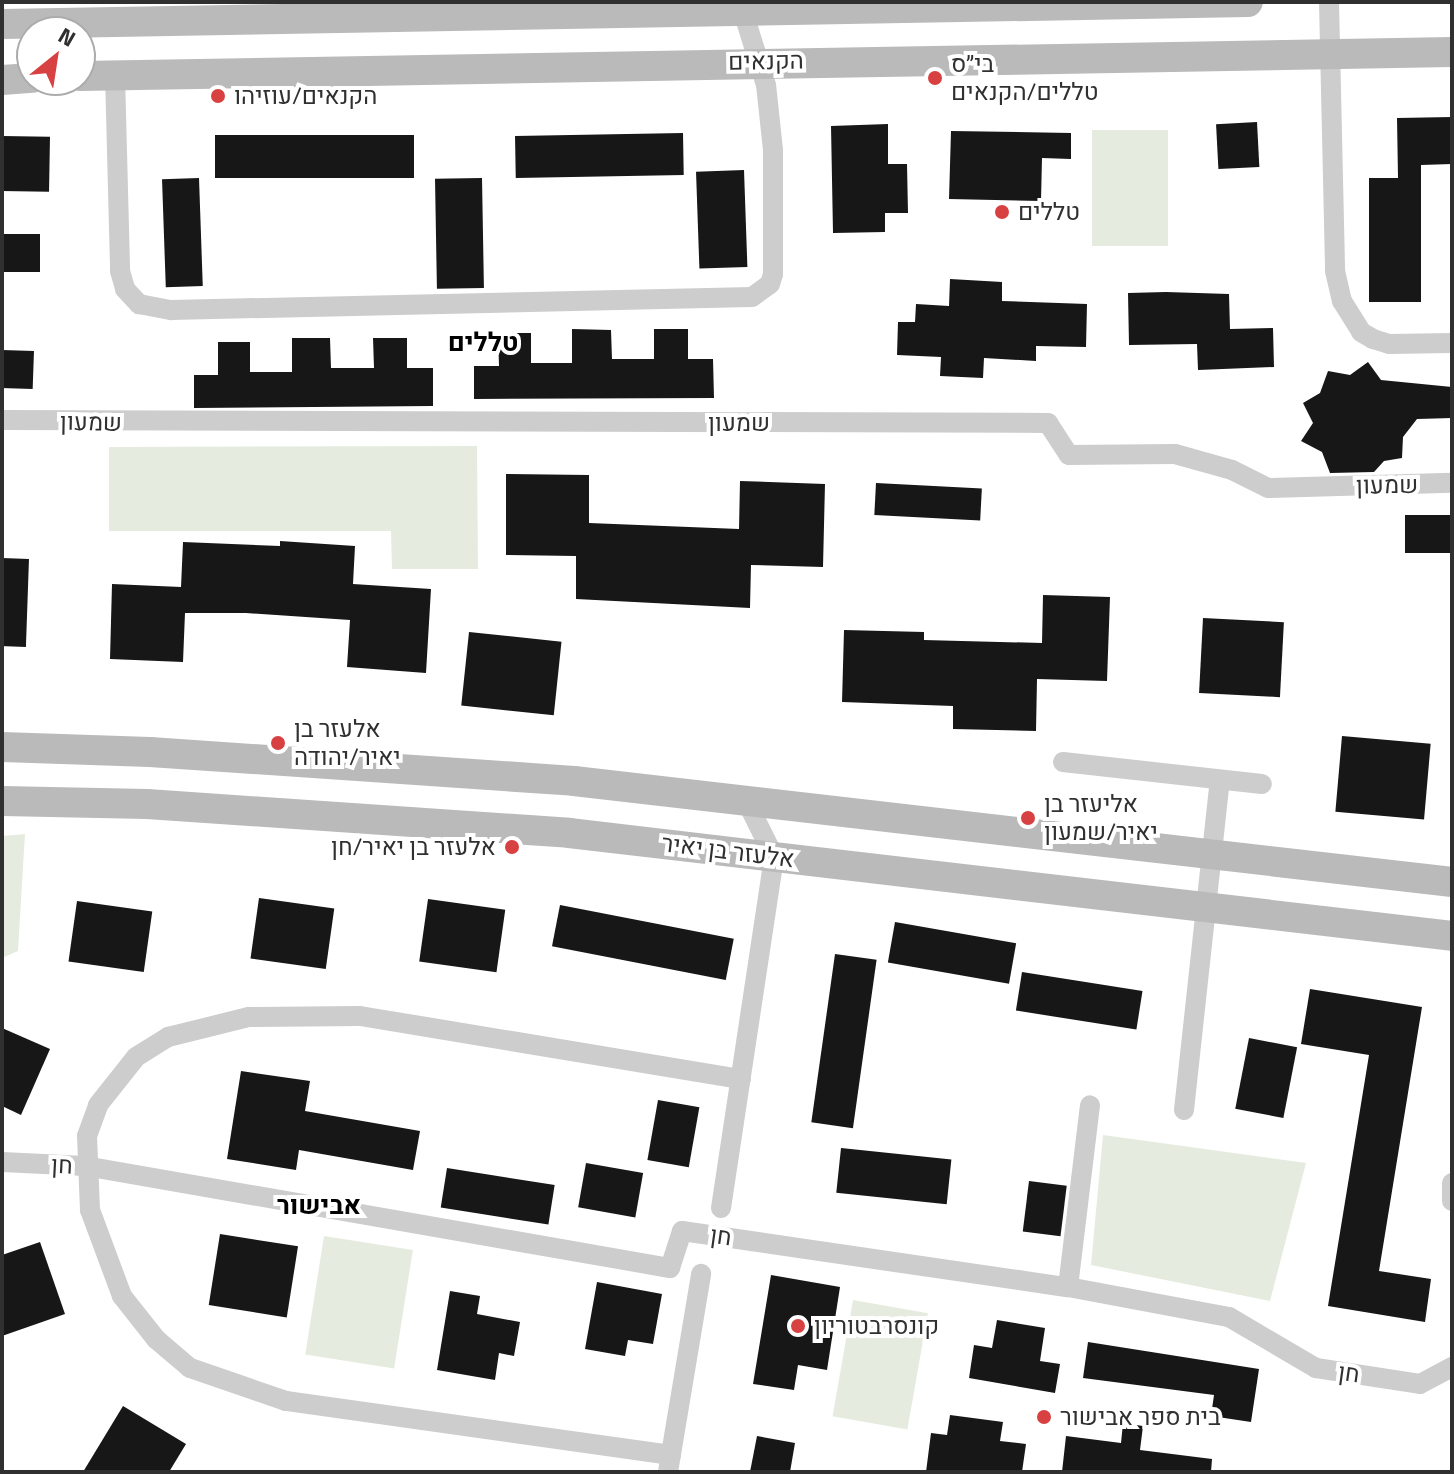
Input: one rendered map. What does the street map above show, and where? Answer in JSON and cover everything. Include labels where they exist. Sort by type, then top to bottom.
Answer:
[{"type":"street","points":[[2,24],[741,5],[1248,2]]},
{"type":"street","points":[[1329,2],[1335,271],[1348,314],[1361,332],[1389,344],[1452,343]]},
{"type":"street","points":[[115,75],[120,271],[125,289],[139,304],[171,310],[752,297],[770,284],[773,274],[773,150],[761,62],[741,5]]},
{"type":"street","name":"הקנאים","points":[[96,76],[1452,52]]},
{"type":"street","name":"שמעון","points":[[2,420],[1048,423],[1069,455],[1175,454],[1232,470],[1268,488],[1452,483]]},
{"type":"street","points":[[2,747],[431,768],[746,800],[1452,882]]},
{"type":"street","points":[[1063,762],[1262,784]]},
{"type":"street","points":[[1184,1110],[1220,780]]},
{"type":"street","points":[[721,1208],[774,857],[746,800]]},
{"type":"street","name":"אלעזר בן יאיר","points":[[2,801],[428,821],[774,857],[1452,936]]},
{"type":"street","points":[[701,1274],[669,1464],[286,1401],[190,1368],[156,1339],[122,1296],[90,1210],[85,1166],[87,1136],[98,1105],[136,1057],[168,1037],[249,1017],[360,1016],[741,1079]]},
{"type":"street","points":[[1068,1287],[1090,1105]]},
{"type":"street","name":"חן","points":[[2,1162],[85,1166],[670,1268],[682,1231],[1068,1287],[1229,1317],[1316,1368],[1420,1384],[1452,1367]]},
{"type":"street","points":[[1452,1183],[1452,1201]]},
{"type":"shaded area","points":[[1092,130],[1168,130],[1168,246],[1092,246]]},
{"type":"shaded area","points":[[477,446],[478,569],[392,569],[391,531],[109,531],[109,447]]},
{"type":"shaded area","points":[[25,834],[18,951],[2,958],[2,836]]},
{"type":"shaded area","points":[[1103,1135],[1306,1163],[1270,1301],[1091,1265]]},
{"type":"shaded area","points":[[324,1236],[413,1250],[394,1369],[305,1355]]},
{"type":"shaded area","points":[[853,1300],[928,1313],[907,1429],[833,1416]]},
{"type":"building","points":[[1452,117],[1452,164],[1421,165],[1421,302],[1369,302],[1369,178],[1398,178],[1397,118]]},
{"type":"building","points":[[1257,122],[1259,167],[1218,169],[1216,124]]},
{"type":"building","points":[[888,124],[888,164],[907,164],[908,213],[885,213],[885,232],[833,233],[831,126]]},
{"type":"building","points":[[951,131],[1071,133],[1071,159],[1042,158],[1041,201],[949,199]]},
{"type":"building","points":[[683,133],[684,175],[516,178],[515,136]]},
{"type":"building","points":[[215,135],[414,135],[414,178],[215,178]]},
{"type":"building","points":[[2,136],[50,137],[49,192],[2,191]]},
{"type":"building","points":[[744,170],[747,267],[699,269],[696,172]]},
{"type":"building","points":[[199,178],[203,286],[166,287],[162,179]]},
{"type":"building","points":[[482,178],[484,288],[437,289],[435,179]]},
{"type":"building","points":[[2,234],[40,234],[40,272],[2,272]]},
{"type":"building","points":[[950,279],[1002,282],[1002,301],[1087,304],[1086,347],[1036,346],[1036,361],[984,358],[983,378],[940,376],[941,357],[897,355],[898,322],[915,322],[916,304],[949,306]]},
{"type":"building","points":[[1128,293],[1229,294],[1230,329],[1273,328],[1274,367],[1198,370],[1197,344],[1129,345]]},
{"type":"building","points":[[572,329],[611,330],[612,359],[654,359],[654,329],[688,329],[688,359],[713,359],[714,398],[474,399],[474,366],[499,366],[498,333],[531,333],[531,363],[572,363]]},
{"type":"building","points":[[292,338],[330,338],[331,368],[374,368],[373,338],[407,338],[407,368],[433,368],[433,406],[194,408],[194,375],[218,375],[218,342],[250,342],[250,372],[292,372]]},
{"type":"building","points":[[2,350],[34,351],[33,389],[2,388]]},
{"type":"building","points":[[1368,362],[1381,380],[1452,387],[1452,418],[1417,419],[1403,437],[1402,458],[1384,461],[1374,472],[1330,473],[1322,452],[1301,441],[1313,423],[1303,403],[1320,393],[1328,371],[1350,375]]},
{"type":"building","points":[[506,474],[589,475],[589,523],[739,529],[740,481],[825,484],[823,567],[751,565],[750,608],[576,599],[576,556],[506,555]]},
{"type":"building","points":[[876,483],[982,489],[980,521],[874,515]]},
{"type":"building","points":[[1405,515],[1452,515],[1452,553],[1405,553]]},
{"type":"building","points":[[280,541],[355,546],[353,584],[431,589],[426,673],[347,667],[350,620],[246,613],[185,613],[183,662],[110,659],[112,584],[181,587],[183,542],[280,546]]},
{"type":"building","points":[[2,558],[29,559],[26,647],[2,646]]},
{"type":"building","points":[[1043,595],[1110,597],[1107,681],[1037,679],[1036,731],[953,729],[953,706],[842,702],[844,630],[924,632],[924,640],[1042,643]]},
{"type":"building","points":[[1203,618],[1284,622],[1280,697],[1199,693]]},
{"type":"building","points":[[469,632],[561,642],[554,715],[461,706]]},
{"type":"building","points":[[1342,736],[1431,744],[1424,819],[1335,812]]},
{"type":"building","points":[[259,898],[334,909],[326,969],[251,958]]},
{"type":"building","points":[[428,899],[505,910],[496,972],[419,961]]},
{"type":"building","points":[[77,901],[152,912],[144,972],[69,961]]},
{"type":"building","points":[[560,905],[734,939],[726,980],[552,946]]},
{"type":"building","points":[[895,922],[1016,943],[1009,984],[888,962]]},
{"type":"building","points":[[835,954],[877,960],[853,1128],[811,1122]]},
{"type":"building","points":[[1022,972],[1142,991],[1136,1030],[1016,1011]]},
{"type":"building","points":[[1310,989],[1422,1007],[1379,1271],[1431,1279],[1425,1322],[1328,1306],[1369,1055],[1301,1044]]},
{"type":"building","points":[[2,1028],[50,1049],[21,1115],[2,1106]]},
{"type":"building","points":[[1249,1038],[1297,1047],[1283,1118],[1235,1109]]},
{"type":"building","points":[[241,1071],[310,1081],[305,1111],[420,1131],[413,1170],[299,1150],[296,1170],[227,1159]]},
{"type":"building","points":[[658,1100],[699,1107],[689,1167],[647,1160]]},
{"type":"building","points":[[841,1148],[951,1160],[947,1204],[836,1193]]},
{"type":"building","points":[[586,1163],[643,1173],[635,1217],[578,1207]]},
{"type":"building","points":[[447,1168],[555,1185],[548,1225],[441,1208]]},
{"type":"building","points":[[1029,1181],[1067,1186],[1061,1236],[1023,1232]]},
{"type":"building","points":[[220,1234],[298,1246],[287,1317],[209,1305]]},
{"type":"building","points":[[40,1242],[65,1314],[2,1336],[2,1255]]},
{"type":"building","name":"קונסרבטוריון","points":[[771,1275],[840,1287],[827,1370],[798,1365],[794,1390],[753,1384]]},
{"type":"building","points":[[597,1282],[662,1294],[653,1344],[628,1340],[625,1356],[585,1349]]},
{"type":"building","points":[[450,1291],[480,1296],[477,1314],[520,1322],[514,1356],[499,1353],[495,1380],[437,1370]]},
{"type":"building","points":[[997,1320],[1045,1328],[1040,1361],[1060,1364],[1055,1393],[969,1378],[974,1345],[992,1348]]},
{"type":"building","points":[[1088,1342],[1259,1369],[1251,1422],[1211,1416],[1214,1395],[1083,1378]]},
{"type":"building","points":[[123,1406],[186,1444],[169,1472],[83,1472]]},
{"type":"building","points":[[950,1415],[1003,1422],[1000,1441],[1026,1444],[1022,1472],[926,1472],[931,1433],[947,1435]]},
{"type":"building","points":[[1123,1423],[1143,1426],[1140,1450],[1212,1459],[1211,1472],[1062,1472],[1066,1436],[1121,1443]]},
{"type":"building","points":[[757,1436],[795,1443],[790,1472],[750,1472]]},
{"type":"place","name":"בי״ס טללים/הקנאים","points":[[935,78]]},
{"type":"place","name":"הקנאים/עוזיהו","points":[[218,96]]},
{"type":"place","name":"טללים","points":[[1002,212]]},
{"type":"place","name":"אלעזר בן יאיר/יהודה","points":[[278,743]]},
{"type":"place","name":"אליעזר בן יאיר/שמעון","points":[[1028,818]]},
{"type":"place","name":"אלעזר בן יאיר/חן","points":[[512,847]]},
{"type":"place","name":"קונסרבטוריון","points":[[798,1326]]},
{"type":"place","name":"בית ספר אבישור","points":[[1044,1417]]},
{"type":"district","name":"טללים","points":[[483,342]]},
{"type":"district","name":"אבישור","points":[[319,1205]]}]
